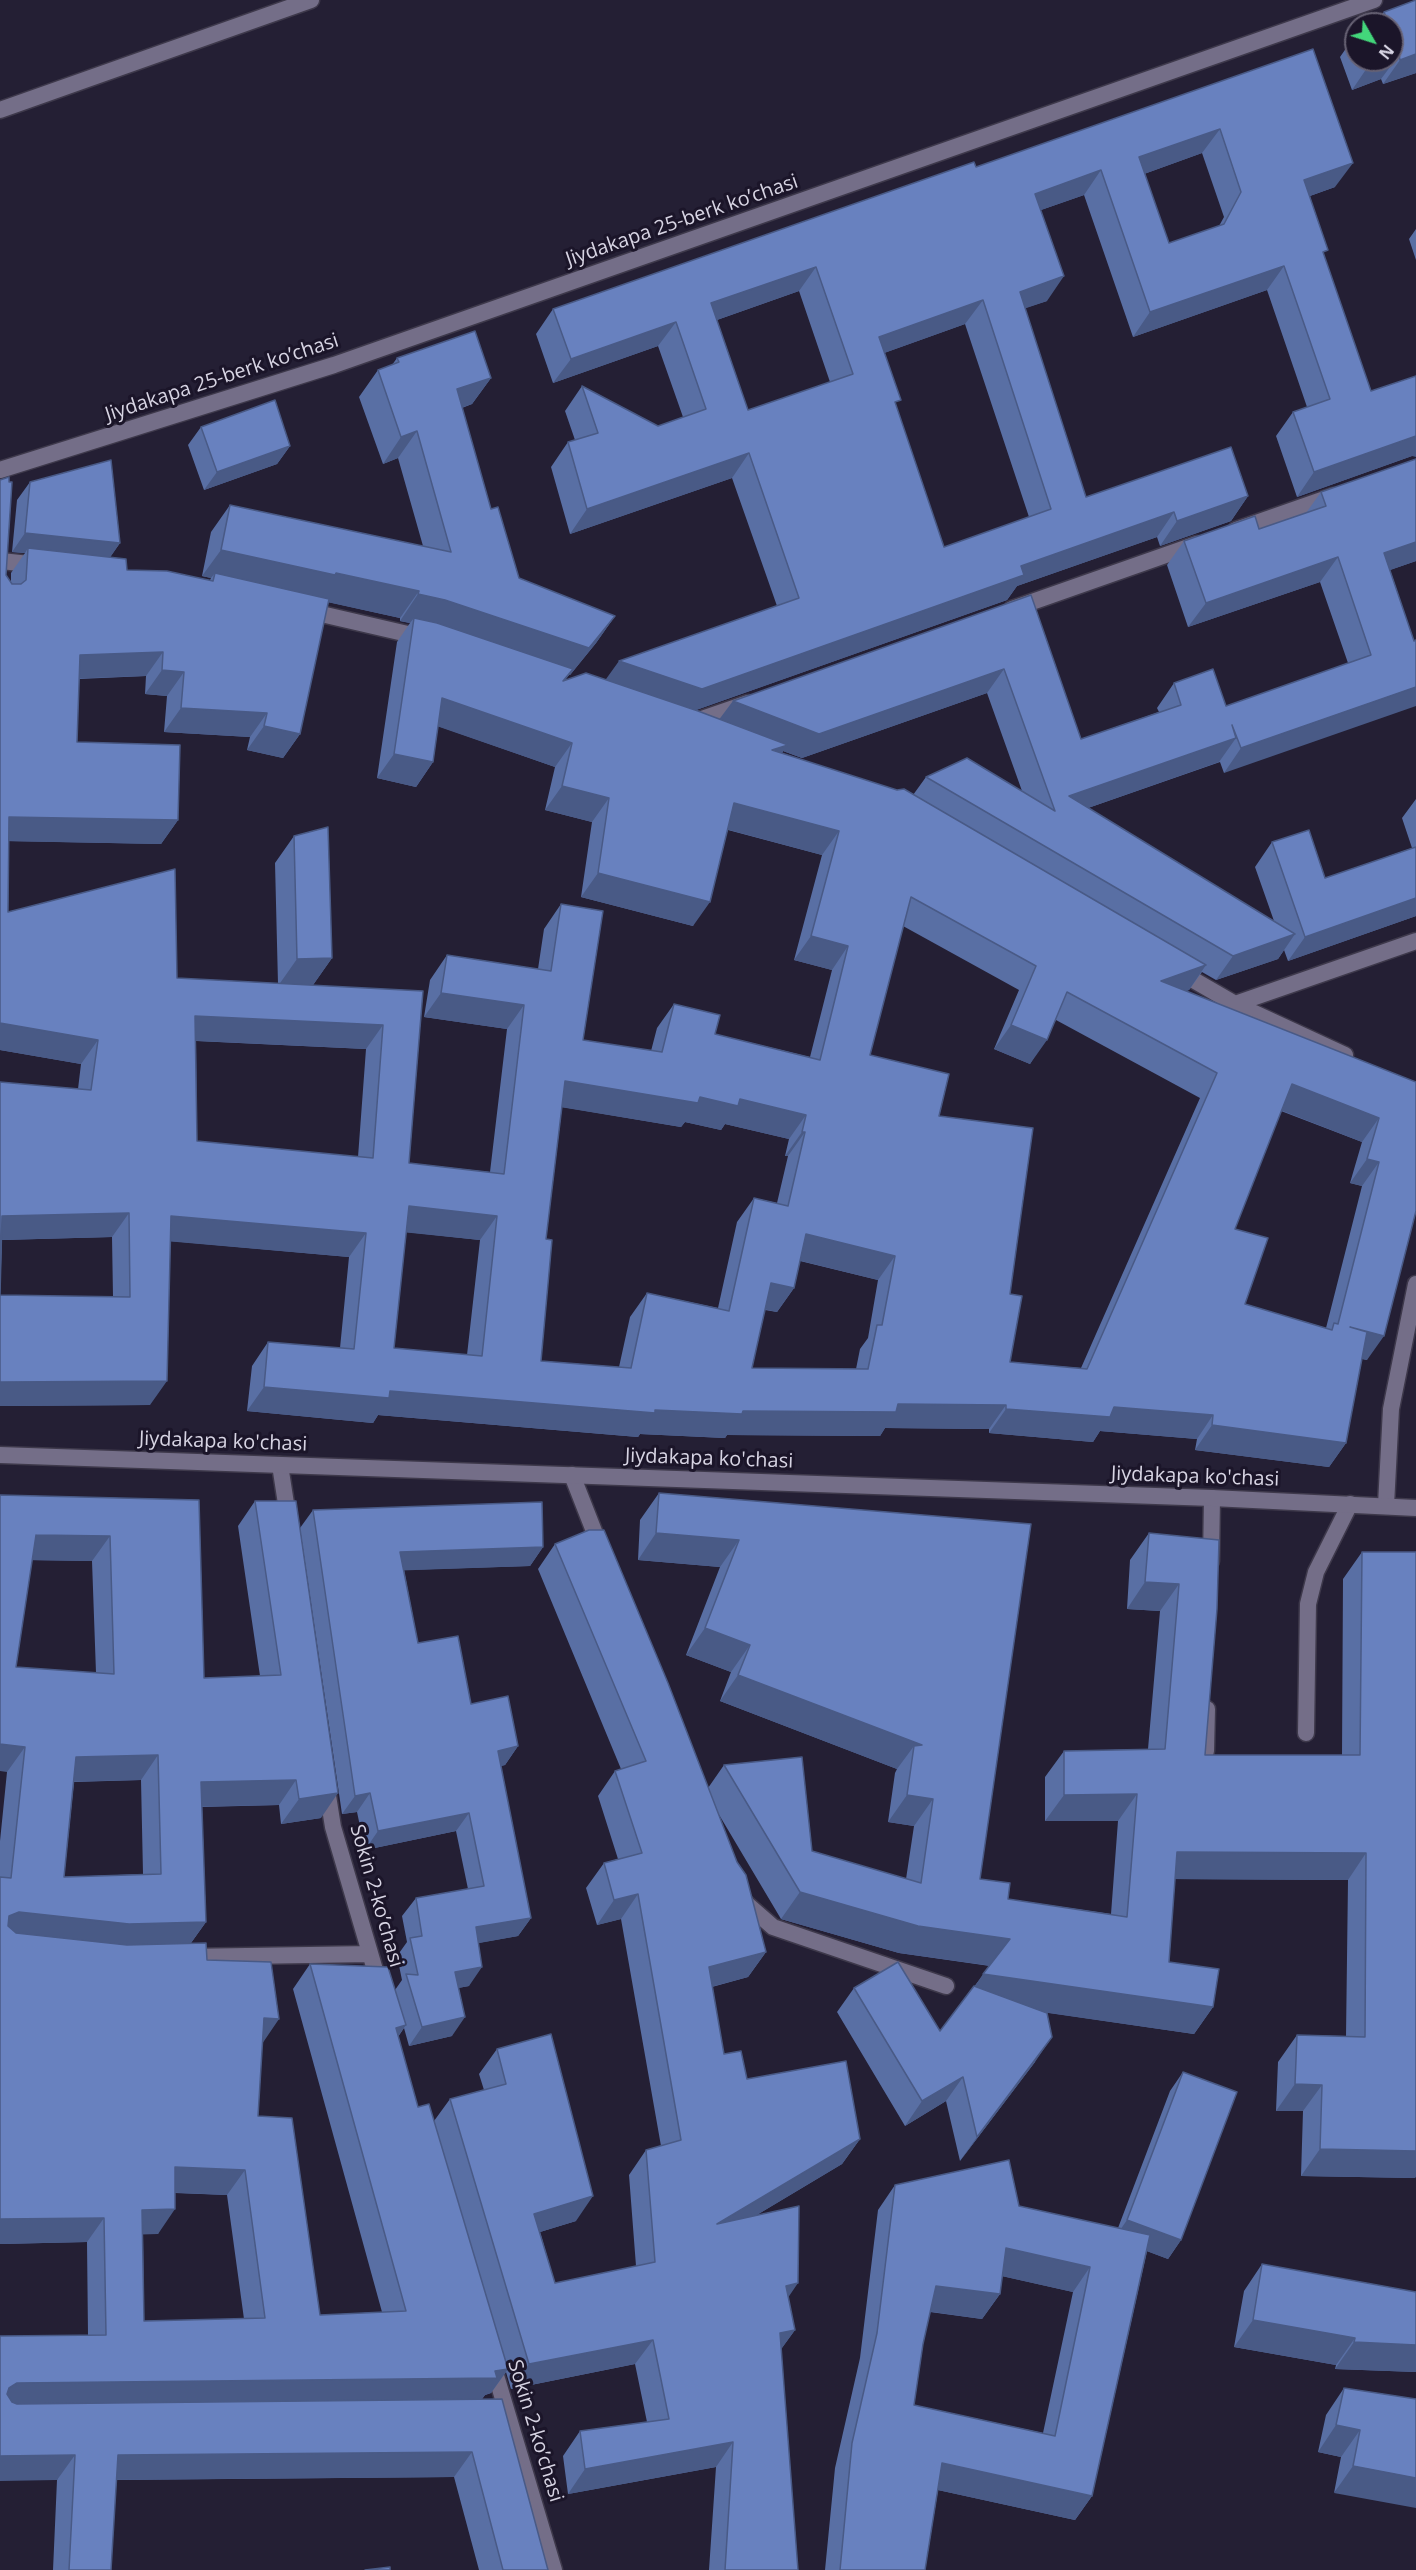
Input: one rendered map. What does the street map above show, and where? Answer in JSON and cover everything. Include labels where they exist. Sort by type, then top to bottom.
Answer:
[{"type":"street","points":[[0,110],[311,0]]},
{"type":"street","name":"Jiydakapa 25-berk koʼchasi","points":[[5,468],[334,365],[1374,0]]},
{"type":"street","points":[[5,468],[7,490]]},
{"type":"street","points":[[1000,613],[1348,490]]},
{"type":"street","points":[[0,580],[1,555],[58,567]]},
{"type":"street","points":[[286,606],[445,644]]},
{"type":"street","points":[[706,733],[679,723],[764,697]]},
{"type":"street","points":[[1235,1004],[1416,941]]},
{"type":"street","points":[[1164,963],[1235,1004],[1365,1064]]},
{"type":"street","points":[[1386,1505],[1391,1409],[1416,1284]]},
{"type":"street","name":"Jiydakapa ko'chasi","points":[[0,1455],[573,1474],[1416,1508]]},
{"type":"street","points":[[280,1465],[290,1535]]},
{"type":"street","points":[[573,1474],[606,1563]]},
{"type":"street","points":[[1210,1579],[1212,1498]]},
{"type":"street","points":[[1306,1733],[1308,1604],[1316,1572],[1350,1504]]},
{"type":"street","points":[[1206,1750],[1208,1693]]},
{"type":"street","name":"Sokin 2-koʼchasi","points":[[324,1768],[333,1827],[384,2000]]},
{"type":"street","points":[[729,1883],[744,1903],[773,1927],[946,1986]]},
{"type":"street","points":[[170,1958],[370,1954]]},
{"type":"street","name":"Sokin 2-koʼchasi","points":[[487,2344],[501,2413],[554,2570]]},
{"type":"building","points":[[1416,0],[1416,54],[1404,58],[1404,12],[1384,12]]},
{"type":"building","points":[[1313,49],[1353,163],[1304,180],[1328,250],[1323,252],[1371,391],[1416,376],[1416,436],[1314,472],[1293,412],[1330,399],[1284,266],[1150,312],[1101,170],[1035,194],[1064,276],[1020,292],[1086,497],[1231,447],[1248,496],[1177,521],[1174,512],[1021,566],[1024,575],[702,689],[619,661],[799,598],[749,453],[587,509],[568,442],[598,433],[582,386],[658,426],[706,409],[676,322],[571,359],[553,309],[974,162],[976,167]],"holes":[[[1220,129],[1241,192],[1224,224],[1169,243],[1139,157]],[[816,267],[853,374],[748,410],[711,303]],[[983,300],[1051,509],[944,547],[895,402],[901,400],[879,337]]]},
{"type":"building","points":[[475,331],[491,378],[457,389],[491,509],[498,507],[519,578],[615,616],[589,648],[445,600],[418,594],[419,591],[221,550],[230,505],[451,552],[417,431],[401,437],[378,370],[399,362],[397,358]]},
{"type":"building","points":[[275,400],[290,446],[217,472],[201,427]]},
{"type":"building","points":[[1416,459],[1416,542],[1384,553],[1414,641],[1416,640],[1416,687],[1241,748],[1232,725],[1236,738],[1069,796],[1295,934],[1233,956],[926,777],[967,758],[1055,811],[1004,669],[819,734],[733,701],[1031,595],[1081,739],[1181,705],[1174,683],[1213,669],[1226,706],[1371,655],[1338,557],[1206,603],[1184,541],[1255,516],[1259,529],[1326,506],[1321,492]]},
{"type":"building","points":[[111,460],[120,543],[25,533],[30,482]]},
{"type":"building","points":[[9,477],[9,482],[12,482],[6,575],[12,584],[21,584],[26,580],[28,548],[126,559],[127,570],[167,571],[213,581],[215,573],[329,599],[300,734],[264,726],[267,713],[181,708],[184,672],[162,670],[163,652],[80,655],[77,742],[180,745],[178,820],[9,817],[8,912],[175,869],[177,978],[423,991],[409,1163],[504,1174],[524,1005],[441,993],[447,955],[551,971],[561,904],[603,911],[583,1040],[662,1052],[674,1004],[720,1015],[715,1034],[820,1060],[848,946],[811,936],[839,831],[734,803],[710,902],[598,873],[609,798],[562,786],[572,743],[442,698],[433,762],[394,754],[414,618],[437,623],[573,669],[563,681],[586,673],[698,711],[788,745],[772,750],[897,790],[904,789],[1206,965],[1161,981],[1416,1082],[1416,1211],[1384,1336],[1350,1327],[1367,1332],[1346,1443],[1212,1425],[1213,1415],[1114,1407],[1110,1417],[1006,1409],[1006,1405],[898,1404],[896,1412],[743,1411],[742,1414],[655,1410],[655,1413],[390,1391],[389,1398],[264,1387],[268,1342],[354,1349],[366,1233],[171,1216],[167,1381],[0,1382],[0,1295],[0,1082],[91,1090],[98,1040],[0,1023],[0,480]],"holes":[[[911,897],[1036,966],[1011,1025],[1047,1040],[1067,992],[1217,1073],[1087,1369],[1010,1362],[1022,1296],[1010,1294],[1033,1128],[939,1116],[949,1074],[870,1055]],[[195,1016],[383,1025],[373,1158],[197,1141]],[[565,1081],[698,1103],[700,1097],[738,1106],[740,1099],[806,1115],[802,1132],[805,1132],[788,1206],[754,1198],[729,1311],[647,1293],[631,1368],[541,1361],[552,1240],[546,1239]],[[1292,1084],[1379,1118],[1367,1159],[1379,1162],[1338,1324],[1334,1323],[1332,1330],[1245,1304],[1268,1238],[1235,1229]],[[409,1206],[497,1216],[482,1356],[394,1348]],[[129,1213],[130,1297],[0,1295],[2,1216]],[[806,1234],[895,1256],[882,1325],[877,1325],[868,1369],[752,1368],[771,1283],[794,1288]]]},
{"type":"building","points":[[328,827],[332,958],[297,959],[294,836]]},
{"type":"building","points":[[1309,830],[1325,878],[1416,847],[1416,898],[1305,937],[1272,842]]},
{"type":"building","points":[[659,1493],[1031,1524],[980,1879],[1010,1883],[1008,1899],[1127,1917],[1137,1794],[1064,1795],[1064,1751],[1165,1749],[1179,1584],[1145,1582],[1149,1533],[1219,1540],[1217,1609],[1205,1755],[1360,1755],[1362,1552],[1416,1552],[1416,2151],[1320,2149],[1322,2085],[1295,2084],[1297,2035],[1365,2037],[1366,1853],[1177,1852],[1169,1962],[1219,1969],[1213,2007],[983,1974],[1010,1939],[918,1926],[800,1892],[724,1765],[802,1757],[812,1851],[921,1883],[933,1799],[907,1795],[914,1746],[922,1745],[738,1675],[750,1645],[705,1628],[739,1540],[656,1533]]},
{"type":"building","points":[[0,1495],[199,1500],[204,1678],[281,1675],[255,1501],[296,1501],[338,1793],[299,1799],[296,1780],[201,1782],[206,1922],[129,1924],[19,1912],[9,1916],[8,1926],[16,1933],[127,1945],[206,1943],[207,1960],[271,1962],[279,2019],[264,2018],[258,2116],[292,2118],[320,2315],[406,2311],[310,1964],[388,1967],[406,2025],[396,2028],[418,2107],[429,2104],[508,2369],[495,2371],[497,2378],[17,2383],[9,2388],[7,2394],[12,2402],[17,2404],[502,2399],[548,2570],[503,2570],[472,2452],[118,2455],[111,2570],[69,2570],[75,2455],[0,2456],[0,2336],[106,2335],[104,2218],[0,2219],[0,1877],[11,1878],[25,1747],[0,1744]],"holes":[[[36,1535],[110,1536],[114,1674],[16,1667]],[[158,1755],[161,1874],[64,1877],[76,1757]],[[175,2167],[245,2170],[265,2318],[144,2321],[142,2210],[175,2209]]]},
{"type":"building","points":[[542,1502],[543,1547],[400,1552],[418,1643],[458,1636],[471,1704],[508,1696],[518,1746],[498,1751],[531,1918],[476,1927],[482,1967],[455,1972],[465,2017],[422,2027],[406,1974],[418,1975],[410,1938],[422,1936],[416,1898],[484,1886],[469,1813],[378,1831],[370,1793],[355,1796],[313,1510]]},
{"type":"building","points":[[589,1530],[604,1530],[668,1683],[737,1862],[746,1875],[766,1952],[709,1967],[724,2054],[741,2051],[747,2079],[846,2061],[860,2139],[717,2224],[799,2206],[798,2283],[786,2286],[795,2330],[780,2333],[798,2570],[725,2570],[733,2442],[585,2469],[580,2431],[669,2419],[653,2340],[529,2364],[450,2099],[506,2084],[497,2049],[551,2034],[593,2196],[534,2214],[555,2283],[655,2262],[646,2150],[681,2140],[638,1894],[614,1900],[604,1863],[642,1853],[615,1771],[646,1761],[555,1544]]},
{"type":"building","points":[[898,1962],[940,2031],[974,1986],[1047,2013],[1052,2037],[977,2137],[963,2077],[922,2101],[854,1988]]},
{"type":"building","points":[[1183,2072],[1237,2092],[1181,2240],[1127,2220]]},
{"type":"building","points":[[1009,2160],[1019,2206],[1150,2235],[1092,2496],[942,2463],[925,2570],[840,2570],[852,2443],[877,2333],[895,2185]],"holes":[[[1006,2248],[1090,2267],[1055,2436],[914,2405],[923,2344],[936,2286],[1000,2294]]]},
{"type":"building","points":[[1262,2264],[1416,2292],[1416,2345],[1354,2342],[1355,2338],[1253,2320]]},
{"type":"building","points":[[1344,2388],[1416,2399],[1416,2478],[1353,2466],[1360,2430],[1336,2425]]},
{"type":"building","points":[[390,2567],[390,2570],[365,2570]]}]
